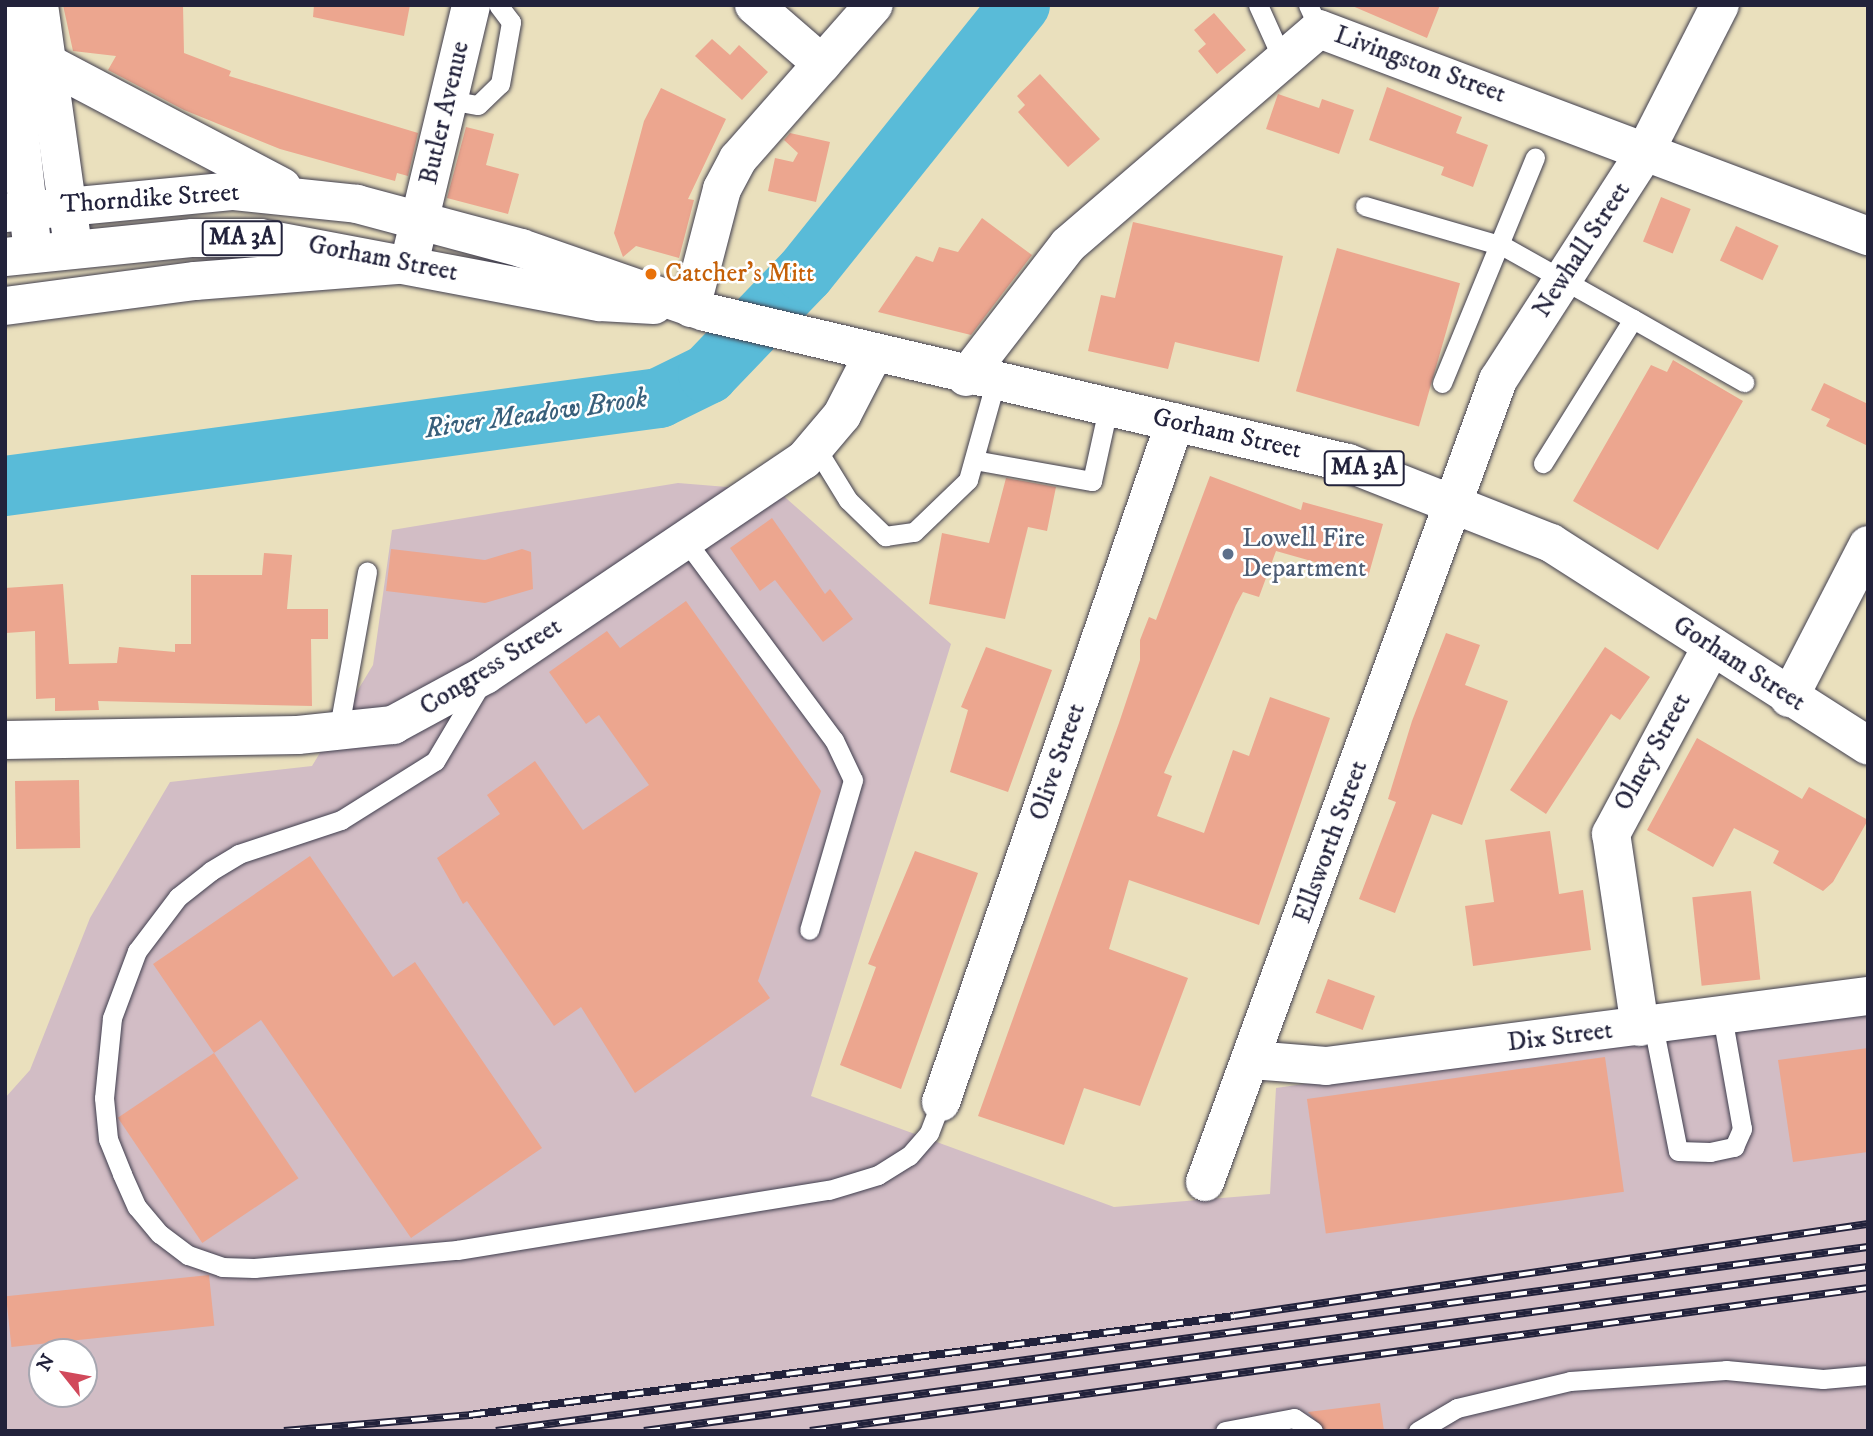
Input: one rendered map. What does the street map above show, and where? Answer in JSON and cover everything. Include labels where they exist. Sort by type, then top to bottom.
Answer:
[{"type":"main road","points":[[39,5],[51,65],[73,248]]},
{"type":"main road","name":"Butler Avenue","points":[[409,264],[471,5]]},
{"type":"main road","points":[[754,5],[821,64]]},
{"type":"main road","points":[[698,310],[722,189],[738,159],[874,5]]},
{"type":"main road","name":"Newhall Street","points":[[1455,500],[1498,380],[1646,150],[1720,5]]},
{"type":"main road","name":"Livingston Street","points":[[981,380],[1068,245],[1281,56],[1314,17],[1868,236]]},
{"type":"main road","name":"Gorham Street","points":[[8,32],[51,65],[296,194],[420,221],[613,277],[698,310],[873,355],[1348,463],[1455,500],[1551,543],[1789,698],[1868,746]]},
{"type":"main road","name":"Gorham Street","points":[[8,32],[19,255],[73,248],[260,238],[600,302],[698,310]]},
{"type":"main road","name":"Thorndike Street","points":[[16,212],[67,204],[221,191],[296,194]]},
{"type":"main road","points":[[5,306],[195,281],[409,264]]},
{"type":"main road","name":"Congress Street","points":[[5,740],[338,733],[393,725],[485,675],[686,541],[816,448],[842,415],[873,355]]},
{"type":"main road","name":"Olive Street","points":[[941,1102],[1174,422]]},
{"type":"main road","name":"Ellsworth Street","points":[[1205,1182],[1252,1060],[1455,500]]},
{"type":"main road","points":[[1789,698],[1868,545]]},
{"type":"main road","name":"Olney Street","points":[[1646,1026],[1611,834],[1713,646]]},
{"type":"main road","name":"Dix Street","points":[[1252,1060],[1326,1066],[1868,996]]},
{"type":"lane","points":[[449,100],[478,105],[500,84],[511,22],[498,5]]},
{"type":"lane","points":[[1258,5],[1281,56]]},
{"type":"lane","points":[[1442,383],[1503,246],[1535,157]]},
{"type":"lane","points":[[1364,206],[1503,246],[1744,382]]},
{"type":"lane","points":[[1543,463],[1633,319]]},
{"type":"lane","points":[[816,448],[848,500],[885,536],[914,532],[968,480],[974,460],[981,380]]},
{"type":"lane","points":[[974,460],[1092,481],[1108,408]]},
{"type":"lane","points":[[686,541],[834,740],[853,780],[809,930]]},
{"type":"lane","points":[[338,733],[366,572]]},
{"type":"lane","points":[[485,675],[435,761],[341,820],[239,854],[211,871],[178,897],[137,951],[112,1018],[104,1098],[108,1139],[122,1174],[160,1234],[188,1255],[222,1267],[254,1268],[457,1250],[829,1190],[878,1175],[909,1156],[929,1133],[941,1102]]},
{"type":"lane","points":[[1646,1026],[1678,1151],[1710,1152],[1734,1147],[1742,1129],[1722,1015]]},
{"type":"lane","points":[[1418,1431],[1457,1408],[1570,1381],[1726,1370],[1823,1379],[1868,1375]]},
{"type":"lane","points":[[1225,1431],[1294,1418],[1312,1431]]},
{"type":"shaded area","points":[[678,483],[778,491],[951,644],[811,1096],[1114,1207],[1270,1194],[1276,1088],[1868,1002],[1868,1431],[5,1431],[5,1098],[30,1070],[90,918],[170,782],[312,766],[373,665],[392,530]]},
{"type":"building","points":[[63,5],[183,5],[184,53],[231,71],[229,76],[418,133],[408,176],[397,173],[395,181],[280,149],[184,110],[108,70],[116,56],[73,51]]},
{"type":"building","points":[[314,5],[410,5],[404,36],[313,17]]},
{"type":"building","points":[[1350,5],[1440,5],[1427,38]]},
{"type":"building","points":[[1214,13],[1246,50],[1217,74],[1198,51],[1206,44],[1194,30]]},
{"type":"building","points":[[712,39],[730,55],[739,45],[768,72],[742,100],[695,56]]},
{"type":"building","points":[[1040,74],[1100,139],[1068,167],[1018,112],[1025,105],[1017,96]]},
{"type":"building","points":[[1387,87],[1462,117],[1456,133],[1488,145],[1473,187],[1441,175],[1444,167],[1369,140]]},
{"type":"building","points":[[661,88],[726,119],[688,199],[694,200],[679,258],[636,246],[623,257],[614,233],[644,121]]},
{"type":"building","points":[[1278,94],[1319,108],[1322,99],[1354,110],[1339,154],[1266,129]]},
{"type":"building","points":[[466,127],[494,134],[486,165],[519,174],[508,214],[447,198]]},
{"type":"building","points":[[790,133],[830,142],[816,202],[768,191],[775,158],[793,162],[798,153],[784,140]]},
{"type":"building","points":[[1661,197],[1691,209],[1673,253],[1643,242]]},
{"type":"building","points":[[982,218],[1032,255],[971,335],[878,312],[916,256],[933,262],[939,247],[958,252]]},
{"type":"building","points":[[1133,222],[1283,256],[1259,362],[1175,342],[1168,369],[1088,351],[1101,295],[1115,298]]},
{"type":"building","points":[[1736,226],[1779,246],[1763,280],[1720,260]]},
{"type":"building","points":[[1337,248],[1460,283],[1419,427],[1296,391]]},
{"type":"building","points":[[1673,360],[1743,401],[1658,550],[1573,501],[1651,365],[1667,372]]},
{"type":"building","points":[[1824,383],[1868,404],[1868,446],[1826,426],[1830,419],[1811,410]]},
{"type":"building","points":[[1210,476],[1301,510],[1303,502],[1383,524],[1368,577],[1276,551],[1259,597],[1243,592],[1236,605],[1164,773],[1172,776],[1157,816],[1204,833],[1233,750],[1249,756],[1270,697],[1330,718],[1259,925],[1129,880],[1109,949],[1188,978],[1140,1106],[1084,1088],[1064,1145],[978,1116],[1119,723],[1140,660],[1140,640],[1149,617],[1156,620]]},
{"type":"building","points":[[1006,478],[1056,487],[1047,531],[1028,527],[1005,619],[929,604],[942,533],[989,543]]},
{"type":"building","points":[[772,518],[825,594],[830,589],[853,619],[823,642],[775,580],[760,591],[730,548]]},
{"type":"building","points":[[391,549],[485,560],[522,549],[531,552],[533,589],[485,603],[386,591]]},
{"type":"building","points":[[264,553],[292,555],[287,609],[328,609],[328,639],[311,639],[312,706],[98,701],[99,710],[55,711],[55,698],[36,699],[35,631],[6,633],[5,588],[63,584],[69,664],[117,663],[119,647],[175,652],[175,644],[191,644],[191,575],[262,575]]},
{"type":"building","points":[[686,601],[821,791],[758,981],[770,998],[635,1093],[581,1007],[554,1026],[467,901],[463,904],[437,858],[500,814],[487,795],[535,761],[583,830],[649,785],[599,715],[586,724],[549,672],[607,631],[620,648]]},
{"type":"building","points":[[1446,633],[1480,645],[1465,685],[1508,701],[1462,825],[1432,814],[1395,913],[1359,899],[1396,802],[1388,799],[1412,721]]},
{"type":"building","points":[[986,647],[1052,670],[1008,792],[950,772],[968,710],[961,707]]},
{"type":"building","points":[[1605,647],[1650,677],[1620,720],[1611,714],[1546,814],[1510,790]]},
{"type":"building","points":[[1697,738],[1802,799],[1809,787],[1868,820],[1833,882],[1823,891],[1773,863],[1779,851],[1734,828],[1713,867],[1647,830]]},
{"type":"building","points":[[79,780],[80,848],[16,849],[15,781]]},
{"type":"building","points":[[1550,831],[1559,894],[1583,890],[1591,950],[1473,966],[1465,906],[1494,902],[1485,840]]},
{"type":"building","points":[[915,851],[978,873],[901,1089],[840,1065],[876,967],[868,964]]},
{"type":"building","points":[[310,856],[393,977],[415,962],[542,1148],[411,1238],[261,1020],[214,1053],[153,964]]},
{"type":"building","points":[[1751,891],[1760,980],[1702,986],[1692,897]]},
{"type":"building","points":[[1328,979],[1375,996],[1363,1030],[1316,1013]]},
{"type":"building","points":[[1868,1048],[1868,1152],[1793,1162],[1778,1060]]},
{"type":"building","points":[[214,1053],[298,1178],[202,1243],[118,1118]]},
{"type":"building","points":[[1605,1057],[1624,1192],[1326,1234],[1307,1099]]},
{"type":"building","points":[[209,1275],[214,1326],[98,1338],[28,1338],[28,1345],[11,1347],[6,1296]]},
{"type":"building","points":[[1380,1403],[1384,1431],[1325,1431],[1308,1412]]},
{"type":"waterway","name":"River Meadow Brook","points":[[5,486],[659,398],[708,374],[805,273],[1020,5]]},
{"type":"railway","points":[[284,1431],[469,1415],[1234,1316],[1868,1224]]},
{"type":"railway","points":[[496,1431],[1868,1247]]},
{"type":"railway","points":[[644,1431],[1868,1267]]},
{"type":"railway","points":[[810,1431],[1868,1288]]},
{"type":"place","name":"Catcher's Mitt","points":[[651,274]]},
{"type":"place","name":"Lowell Fire Department","points":[[1228,554]]}]
